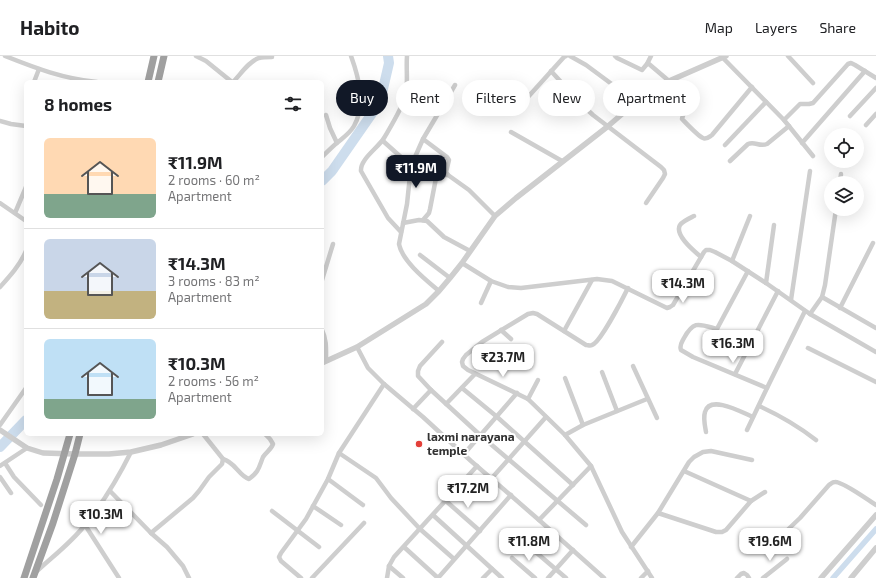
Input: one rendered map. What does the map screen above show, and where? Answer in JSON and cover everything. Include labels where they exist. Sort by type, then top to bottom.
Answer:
[{"type":"highway","points":[[148,80],[154,56]]},
{"type":"highway","points":[[158,80],[164,56]]},
{"type":"highway","points":[[24,578],[55,486],[69,436]]},
{"type":"highway","points":[[34,575],[53,524],[80,436]]},
{"type":"street","points":[[5,56],[39,69],[82,80]]},
{"type":"street","points":[[196,56],[206,61],[230,80]]},
{"type":"street","points":[[324,155],[354,127],[360,108],[358,75],[351,56]]},
{"type":"street","points":[[401,232],[388,218],[361,171],[361,167],[364,161],[383,141],[406,95],[407,56]]},
{"type":"street","points":[[530,95],[566,56]]},
{"type":"street","points":[[570,56],[586,65],[606,80]]},
{"type":"street","points":[[615,56],[642,70],[651,56]]},
{"type":"street","points":[[788,56],[813,83]]},
{"type":"street","points":[[235,80],[255,60],[272,57]]},
{"type":"street","points":[[671,80],[724,57],[784,120],[813,156]]},
{"type":"street","points":[[647,64],[649,64],[668,80]]},
{"type":"street","points":[[784,120],[800,104],[813,103],[848,64],[855,65],[876,78]]},
{"type":"street","points":[[35,80],[39,69]]},
{"type":"street","points":[[551,71],[581,104],[607,127],[664,170],[665,174],[663,178],[646,203]]},
{"type":"street","points":[[802,143],[865,71]]},
{"type":"street","points":[[439,291],[420,274],[404,255],[399,244],[411,166],[423,139],[455,84]]},
{"type":"street","points":[[683,116],[682,119],[702,138],[706,138],[712,135],[752,87]]},
{"type":"street","points":[[850,116],[876,88]]},
{"type":"street","points":[[725,145],[766,102]]},
{"type":"street","points":[[866,125],[876,114]]},
{"type":"street","points":[[326,115],[337,142]]},
{"type":"street","points":[[324,336],[326,361],[355,348],[426,304],[462,263],[495,216],[620,116]]},
{"type":"street","points":[[0,121],[24,126]]},
{"type":"street","points":[[730,161],[748,144],[751,143],[762,146],[767,144],[789,126]]},
{"type":"street","points":[[511,132],[562,161]]},
{"type":"street","points":[[423,139],[447,157],[446,172],[448,175]]},
{"type":"street","points":[[383,141],[411,166]]},
{"type":"street","points":[[791,300],[810,171]]},
{"type":"street","points":[[423,220],[429,213],[436,178],[440,175],[448,175],[469,190],[495,216]]},
{"type":"street","points":[[15,213],[24,193]]},
{"type":"street","points":[[0,203],[24,220]]},
{"type":"street","points":[[694,216],[681,224],[679,226],[679,230],[687,244],[701,257]]},
{"type":"street","points":[[732,261],[750,216]]},
{"type":"street","points":[[810,314],[822,297],[835,216]]},
{"type":"street","points":[[403,223],[427,220],[444,236],[470,251]]},
{"type":"street","points":[[766,282],[774,225]]},
{"type":"street","points":[[840,308],[873,243]]},
{"type":"street","points":[[324,273],[333,244]]},
{"type":"street","points":[[462,263],[492,281],[515,288],[604,279],[628,288],[667,308],[673,305],[704,252],[706,250],[710,250],[732,261],[766,282],[805,311],[876,352]]},
{"type":"street","points":[[0,287],[2,281],[14,272],[24,255]]},
{"type":"street","points":[[420,255],[450,278]]},
{"type":"street","points":[[711,340],[748,271]]},
{"type":"street","points":[[564,331],[592,280]]},
{"type":"street","points":[[481,303],[492,281]]},
{"type":"street","points":[[628,288],[594,345],[586,345],[537,314],[533,313],[528,314],[482,342],[463,359],[462,362],[463,366],[475,374],[528,399],[565,435],[591,466],[622,532],[652,578]]},
{"type":"street","points":[[735,374],[778,291]]},
{"type":"street","points":[[822,297],[876,328]]},
{"type":"street","points":[[747,430],[805,311]]},
{"type":"street","points":[[717,329],[701,325],[691,327],[681,343],[681,350],[693,357],[767,388]]},
{"type":"street","points":[[501,330],[511,339]]},
{"type":"street","points":[[442,342],[420,366],[418,376],[480,435],[586,526]]},
{"type":"street","points":[[355,348],[368,368],[384,384],[604,578]]},
{"type":"street","points":[[808,348],[876,382]]},
{"type":"street","points":[[633,366],[657,418]]},
{"type":"street","points":[[602,372],[617,411]]},
{"type":"street","points":[[446,404],[475,374]]},
{"type":"street","points":[[565,378],[583,425]]},
{"type":"street","points":[[528,399],[538,380]]},
{"type":"street","points":[[301,578],[281,561],[279,557],[306,519],[328,479],[339,453],[384,384]]},
{"type":"street","points":[[462,388],[573,484]]},
{"type":"street","points":[[414,409],[431,390]]},
{"type":"street","points":[[24,391],[0,428],[24,447],[43,453],[109,454],[131,452],[161,446],[188,436]]},
{"type":"street","points":[[464,454],[516,393]]},
{"type":"street","points":[[565,435],[583,425],[647,399]]},
{"type":"street","points":[[706,432],[705,412],[711,405],[722,405],[753,418]]},
{"type":"street","points":[[759,406],[795,424],[816,440]]},
{"type":"street","points":[[492,478],[546,417]]},
{"type":"street","points":[[205,436],[223,459],[229,462],[249,479],[256,473],[263,457],[272,448],[273,444],[267,436]]},
{"type":"street","points":[[0,466],[24,447]]},
{"type":"street","points":[[631,547],[658,513],[689,462],[694,457],[711,450],[752,460]]},
{"type":"street","points":[[34,575],[74,538],[85,525],[110,491],[131,452]]},
{"type":"street","points":[[339,453],[376,478],[391,498],[420,529],[454,559]]},
{"type":"street","points":[[151,533],[193,498],[209,477],[222,464],[223,459]]},
{"type":"street","points":[[5,463],[14,477],[41,505]]},
{"type":"street","points":[[386,578],[389,566],[394,557],[477,466]]},
{"type":"street","points":[[539,520],[591,466]]},
{"type":"street","points":[[684,471],[751,501]]},
{"type":"street","points":[[0,477],[11,493]]},
{"type":"street","points":[[328,479],[363,505]]},
{"type":"street","points":[[776,541],[800,518],[833,482],[840,483],[855,491],[876,505]]},
{"type":"street","points":[[110,491],[151,533],[167,547],[183,566],[189,578]]},
{"type":"street","points":[[658,513],[716,532],[722,532],[726,530],[751,501],[764,492]]},
{"type":"street","points":[[404,547],[438,578],[511,496]]},
{"type":"street","points":[[446,500],[480,531]]},
{"type":"street","points":[[313,506],[341,525]]},
{"type":"street","points":[[272,511],[319,547]]},
{"type":"street","points":[[433,515],[502,578]]},
{"type":"street","points":[[821,578],[876,515]]},
{"type":"street","points":[[312,578],[364,523]]},
{"type":"street","points":[[85,525],[119,578]]},
{"type":"street","points":[[517,536],[566,578]]},
{"type":"street","points":[[851,578],[876,548]]},
{"type":"street","points":[[548,578],[573,550]]},
{"type":"street","points":[[512,558],[535,578]]},
{"type":"street","points":[[763,578],[787,559]]},
{"type":"street","points":[[389,566],[403,578]]},
{"type":"street","points":[[483,578],[492,569]]},
{"type":"street","points":[[641,578],[648,571]]},
{"type":"street","points":[[737,578],[744,573],[749,578]]},
{"type":"waterway","points":[[324,179],[332,171],[380,102],[389,63],[388,56]]},
{"type":"waterway","points":[[0,447],[24,422]]},
{"type":"waterway","points":[[833,578],[876,529]]},
{"type":"place","name":"laxmi narayana temple","points":[[419,444]]}]
